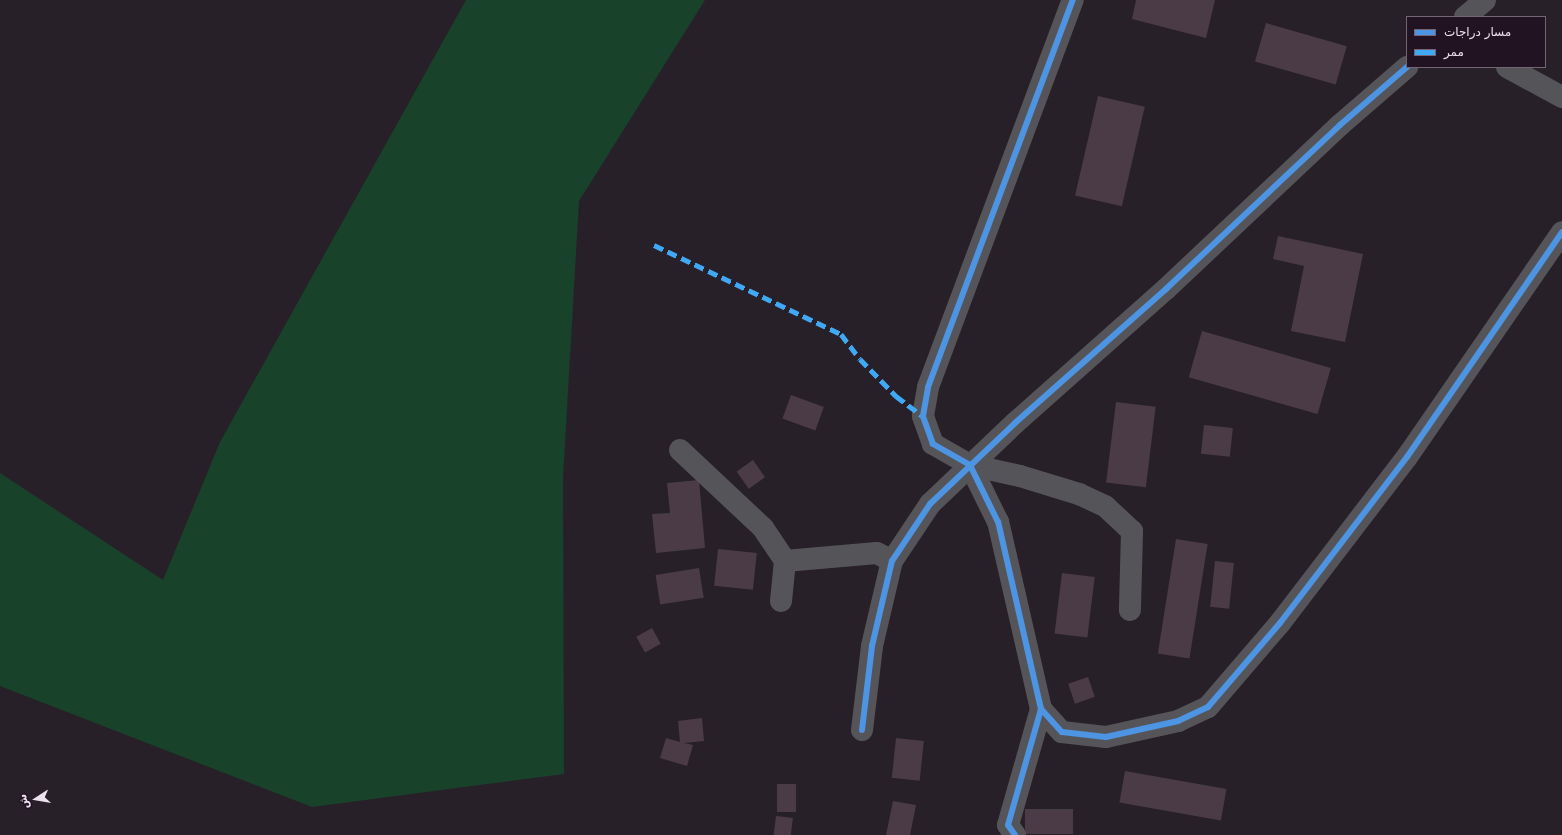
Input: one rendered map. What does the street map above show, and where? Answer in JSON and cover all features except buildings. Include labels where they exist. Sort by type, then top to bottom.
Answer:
[{"type":"street","points":[[1073,0],[928,387],[923,416],[933,444],[970,465],[1034,480],[1079,494],[1105,506],[1132,531],[1130,610]]},
{"type":"street","points":[[1467,16],[1485,0]]},
{"type":"street","points":[[862,730],[872,646],[892,561],[930,504],[970,465],[1166,289],[1340,125],[1406,68]]},
{"type":"street","points":[[1509,68],[1562,97]]},
{"type":"street","points":[[1041,709],[1062,732],[1106,737],[1178,721],[1208,707],[1280,624],[1407,456],[1562,232]]},
{"type":"street","points":[[680,450],[763,528],[785,561],[781,601]]},
{"type":"street","points":[[970,465],[998,522],[1041,709],[1008,825],[1015,835]]},
{"type":"street","points":[[785,561],[877,553],[892,561]]},
{"type":"green space","points":[[466,0],[705,0],[579,201],[563,478],[564,774],[312,807],[0,686],[0,473],[163,580],[220,442]]},
{"type":"marked path","points":[[654,245],[841,334],[860,359],[896,396],[923,416]]},
{"type":"cycle path","points":[[1015,835],[1008,825],[1041,709],[998,522],[970,465],[933,444],[923,416],[928,387],[1073,0]]},
{"type":"cycle path","points":[[862,730],[872,646],[892,561],[930,504],[1015,423],[1166,289],[1340,125],[1406,68]]},
{"type":"cycle path","points":[[1041,709],[1062,732],[1106,737],[1178,721],[1208,707],[1280,623],[1407,457],[1562,232]]}]
